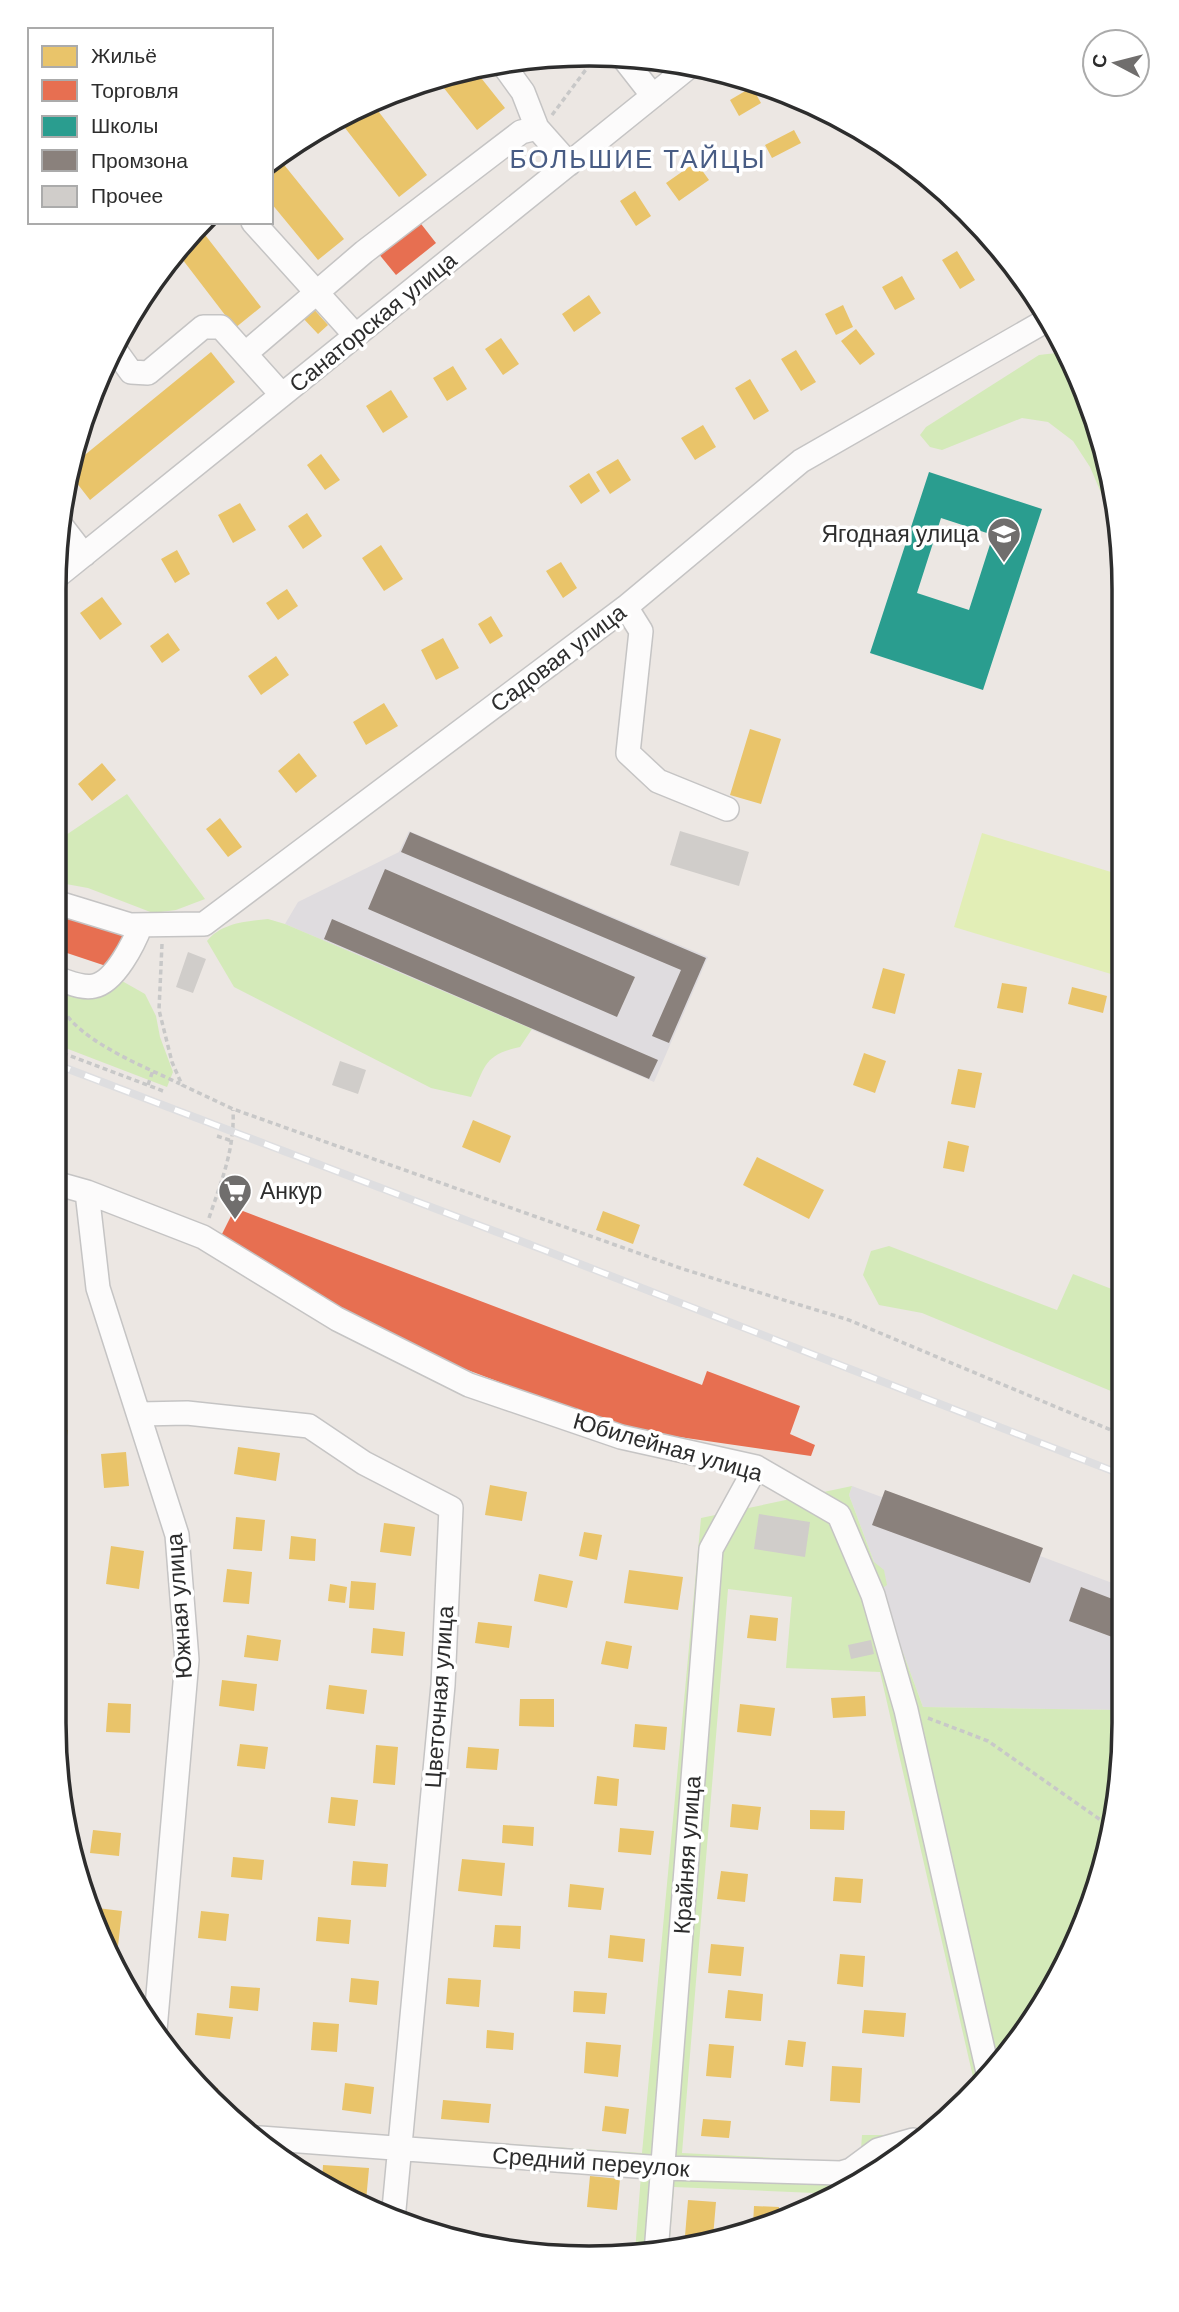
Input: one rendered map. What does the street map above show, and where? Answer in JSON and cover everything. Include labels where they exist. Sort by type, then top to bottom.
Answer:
[{"type":"street","points":[[632,69],[653,96]]},
{"type":"street","points":[[509,73],[523,92],[539,130],[569,164]]},
{"type":"street","name":"Санаторская улица","points":[[67,568],[679,75]]},
{"type":"street","points":[[246,353],[364,252],[510,140],[521,132],[539,130]]},
{"type":"street","points":[[255,224],[356,336]]},
{"type":"street","name":"Садовая улица","points":[[66,905],[130,925],[204,924],[626,607],[802,461],[1040,324]]},
{"type":"street","points":[[120,357],[131,372],[149,373],[203,327],[221,327],[282,395]]},
{"type":"street","points":[[70,536],[84,555]]},
{"type":"street","points":[[626,607],[640,631],[628,753],[658,781],[727,809]]},
{"type":"street","points":[[66,986],[95,986],[110,975],[152,925]]},
{"type":"street","name":"Юбилейная улица","points":[[66,1185],[203,1237],[337,1319],[469,1385],[621,1437],[756,1467],[839,1515],[873,1595],[906,1710],[986,2063]]},
{"type":"street","name":"Южная улица","points":[[87,1192],[98,1288],[177,1535],[187,1660],[156,2015]]},
{"type":"street","name":"Цветочная улица","points":[[140,1414],[187,1413],[309,1426],[364,1463],[451,1508],[443,1685],[394,2208]]},
{"type":"street","name":"Крайняя улица","points":[[657,2241],[711,1549],[756,1467]]},
{"type":"street","name":"Средний переулок","points":[[274,2139],[663,2168],[841,2173],[851,2170],[878,2150],[898,2144]]},
{"type":"path","points":[[539,130],[588,66]]},
{"type":"path","points":[[152,925],[159,1010],[172,1062],[182,1085]]},
{"type":"path","points":[[66,1015],[79,1030],[233,1109],[683,1269],[849,1320],[1112,1430]]},
{"type":"path","points":[[66,1054],[163,1091]]},
{"type":"path","points":[[148,1085],[153,1070]]},
{"type":"path","points":[[203,1237],[230,1156],[233,1109]]},
{"type":"path","points":[[217,1136],[233,1141]]},
{"type":"path","points":[[906,1710],[988,1741],[1103,1821]]},
{"type":"shaded area","points":[[409,831],[708,957],[654,1082],[285,924],[298,902],[399,852]]},
{"type":"shaded area","points":[[852,1486],[1112,1583],[1112,1710],[923,1707],[849,1495]]},
{"type":"green space","points":[[1056,353],[1073,389],[1095,454],[1104,501],[1090,467],[1073,441],[1048,422],[1022,418],[942,450],[930,447],[920,435],[926,427],[1039,355]]},
{"type":"green space","points":[[127,794],[205,899],[176,910],[153,913],[88,888],[66,884],[66,835]]},
{"type":"green space","points":[[982,833],[1112,872],[1112,974],[954,927]]},
{"type":"green space","points":[[268,919],[532,1029],[520,1047],[499,1054],[488,1063],[471,1097],[431,1088],[234,987],[207,941],[219,930],[227,927]]},
{"type":"green space","points":[[115,977],[145,994],[156,1016],[160,1037],[173,1072],[167,1087],[66,1048],[66,985]]},
{"type":"green space","points":[[889,1246],[1057,1310],[1073,1274],[1112,1289],[1112,1391],[922,1313],[879,1305],[863,1275],[871,1251]]},
{"type":"green space","points":[[852,1486],[849,1495],[874,1562],[884,1570],[887,1585],[880,1590],[923,1707],[1112,1710],[1108,1791],[1095,1858],[1073,1923],[1059,1954],[1024,2013],[973,2077],[880,1672],[786,1668],[792,1597],[728,1589],[682,2153],[854,2162],[861,2149],[862,2135],[911,2135],[880,2157],[818,2193],[674,2187],[670,2239],[636,2243],[641,2175],[422,2157],[421,2138],[642,2153],[701,1518]]},
{"type":"building: Жильё","points":[[481,78],[505,108],[477,130],[443,87]]},
{"type":"building: Жильё","points":[[746,90],[756,93],[761,103],[739,116],[730,100]]},
{"type":"building: Жильё","points":[[378,111],[427,175],[399,197],[345,128]]},
{"type":"building: Жильё","points":[[794,130],[801,143],[772,158],[765,145]]},
{"type":"building: Жильё","points":[[696,162],[709,180],[679,201],[666,183]]},
{"type":"building: Жильё","points":[[285,165],[344,239],[318,260],[273,205],[273,174]]},
{"type":"building: Жильё","points":[[635,191],[651,216],[636,226],[620,201]]},
{"type":"building: Жильё","points":[[205,235],[261,307],[235,328],[183,261]]},
{"type":"building: Жильё","points":[[957,251],[975,280],[960,289],[942,260]]},
{"type":"building: Жильё","points":[[902,276],[915,299],[895,310],[882,287]]},
{"type":"building: Жильё","points":[[589,295],[601,313],[574,332],[562,314]]},
{"type":"building: Жильё","points":[[843,305],[853,327],[836,335],[825,314]]},
{"type":"building: Жильё","points":[[311,306],[328,325],[318,334],[301,316]]},
{"type":"building: Жильё","points":[[856,329],[875,354],[860,365],[841,341]]},
{"type":"building: Жильё","points":[[501,338],[519,364],[503,375],[485,349]]},
{"type":"building: Жильё","points":[[796,350],[816,382],[801,391],[781,359]]},
{"type":"building: Жильё","points":[[211,352],[235,382],[90,500],[78,484],[84,456]]},
{"type":"building: Жильё","points":[[453,366],[467,389],[447,401],[433,378]]},
{"type":"building: Жильё","points":[[750,379],[769,411],[754,420],[735,388]]},
{"type":"building: Жильё","points":[[391,390],[408,417],[383,433],[366,406]]},
{"type":"building: Жильё","points":[[703,425],[716,447],[695,460],[681,438]]},
{"type":"building: Жильё","points":[[321,454],[340,480],[325,490],[307,465]]},
{"type":"building: Жильё","points":[[618,459],[631,480],[610,494],[596,472]]},
{"type":"building: Жильё","points":[[589,473],[600,491],[581,504],[569,486]]},
{"type":"building: Жильё","points":[[240,503],[256,530],[233,543],[218,515]]},
{"type":"building: Жильё","points":[[307,513],[322,536],[303,549],[288,526]]},
{"type":"building: Жильё","points":[[381,545],[403,579],[384,591],[362,558]]},
{"type":"building: Жильё","points":[[177,550],[190,574],[175,583],[161,559]]},
{"type":"building: Жильё","points":[[561,562],[577,588],[563,598],[546,571]]},
{"type":"building: Жильё","points":[[287,589],[298,606],[278,620],[266,603]]},
{"type":"building: Жильё","points":[[102,597],[122,624],[100,640],[80,613]]},
{"type":"building: Жильё","points":[[491,616],[503,636],[490,644],[478,624]]},
{"type":"building: Жильё","points":[[168,633],[180,650],[162,663],[150,646]]},
{"type":"building: Жильё","points":[[443,638],[459,668],[436,680],[421,650]]},
{"type":"building: Жильё","points":[[276,656],[289,675],[261,695],[248,676]]},
{"type":"building: Жильё","points":[[384,703],[398,726],[366,745],[353,722]]},
{"type":"building: Жильё","points":[[750,729],[781,739],[761,804],[730,795]]},
{"type":"building: Жильё","points":[[299,753],[317,776],[296,793],[278,771]]},
{"type":"building: Жильё","points":[[102,763],[116,780],[92,801],[78,784]]},
{"type":"building: Жильё","points":[[220,818],[242,847],[228,857],[206,829]]},
{"type":"building: Жильё","points":[[883,968],[905,974],[895,1014],[872,1008]]},
{"type":"building: Жильё","points":[[1002,983],[1027,987],[1023,1013],[997,1008]]},
{"type":"building: Жильё","points":[[1072,987],[1107,996],[1103,1013],[1068,1004]]},
{"type":"building: Жильё","points":[[864,1053],[886,1061],[875,1093],[853,1085]]},
{"type":"building: Жильё","points":[[958,1069],[982,1073],[975,1108],[951,1104]]},
{"type":"building: Жильё","points":[[473,1120],[511,1136],[500,1163],[462,1147]]},
{"type":"building: Жильё","points":[[948,1141],[969,1146],[964,1172],[943,1168]]},
{"type":"building: Жильё","points":[[757,1157],[824,1190],[809,1219],[743,1185]]},
{"type":"building: Жильё","points":[[603,1211],[640,1225],[633,1244],[596,1230]]},
{"type":"building: Жильё","points":[[238,1447],[280,1453],[276,1481],[234,1474]]},
{"type":"building: Жильё","points":[[126,1452],[129,1486],[104,1488],[101,1454]]},
{"type":"building: Жильё","points":[[490,1485],[527,1492],[522,1521],[485,1515]]},
{"type":"building: Жильё","points":[[236,1517],[265,1520],[262,1551],[233,1549]]},
{"type":"building: Жильё","points":[[384,1523],[415,1527],[411,1556],[380,1552]]},
{"type":"building: Жильё","points":[[584,1532],[602,1535],[597,1560],[579,1556]]},
{"type":"building: Жильё","points":[[291,1536],[316,1539],[315,1561],[289,1559]]},
{"type":"building: Жильё","points":[[111,1546],[144,1551],[139,1589],[106,1584]]},
{"type":"building: Жильё","points":[[227,1569],[252,1572],[249,1604],[223,1602]]},
{"type":"building: Жильё","points":[[629,1570],[683,1577],[678,1610],[624,1603]]},
{"type":"building: Жильё","points":[[539,1574],[573,1581],[567,1608],[534,1601]]},
{"type":"building: Жильё","points":[[351,1581],[376,1583],[374,1610],[349,1608]]},
{"type":"building: Жильё","points":[[330,1584],[347,1587],[345,1603],[328,1601]]},
{"type":"building: Жильё","points":[[750,1615],[778,1618],[776,1641],[747,1638]]},
{"type":"building: Жильё","points":[[478,1622],[512,1626],[509,1648],[475,1643]]},
{"type":"building: Жильё","points":[[373,1628],[405,1632],[403,1656],[371,1653]]},
{"type":"building: Жильё","points":[[247,1635],[281,1640],[278,1661],[244,1657]]},
{"type":"building: Жильё","points":[[606,1641],[632,1646],[628,1669],[601,1664]]},
{"type":"building: Жильё","points":[[222,1680],[257,1684],[254,1711],[219,1706]]},
{"type":"building: Жильё","points":[[329,1685],[367,1690],[364,1714],[326,1709]]},
{"type":"building: Жильё","points":[[865,1696],[866,1716],[833,1718],[831,1698]]},
{"type":"building: Жильё","points":[[520,1699],[554,1699],[554,1727],[519,1726]]},
{"type":"building: Жильё","points":[[108,1703],[131,1704],[130,1733],[106,1732]]},
{"type":"building: Жильё","points":[[740,1704],[775,1708],[771,1736],[737,1732]]},
{"type":"building: Жильё","points":[[635,1724],[667,1727],[665,1750],[633,1747]]},
{"type":"building: Жильё","points":[[240,1744],[268,1747],[265,1769],[237,1766]]},
{"type":"building: Жильё","points":[[376,1745],[398,1747],[395,1785],[373,1783]]},
{"type":"building: Жильё","points":[[468,1747],[499,1749],[497,1770],[466,1768]]},
{"type":"building: Жильё","points":[[597,1776],[619,1779],[617,1806],[594,1804]]},
{"type":"building: Жильё","points":[[331,1797],[358,1800],[355,1826],[328,1823]]},
{"type":"building: Жильё","points":[[732,1804],[761,1807],[758,1830],[730,1827]]},
{"type":"building: Жильё","points":[[810,1810],[845,1811],[844,1830],[810,1829]]},
{"type":"building: Жильё","points":[[503,1825],[534,1827],[533,1846],[502,1843]]},
{"type":"building: Жильё","points":[[620,1828],[654,1831],[651,1855],[618,1852]]},
{"type":"building: Жильё","points":[[93,1830],[121,1833],[119,1856],[90,1853]]},
{"type":"building: Жильё","points":[[233,1857],[264,1860],[262,1880],[231,1877]]},
{"type":"building: Жильё","points":[[462,1859],[505,1863],[502,1896],[458,1891]]},
{"type":"building: Жильё","points":[[353,1861],[388,1864],[386,1887],[351,1885]]},
{"type":"building: Жильё","points":[[721,1871],[748,1874],[745,1902],[717,1899]]},
{"type":"building: Жильё","points":[[835,1877],[863,1879],[861,1903],[833,1901]]},
{"type":"building: Жильё","points":[[570,1884],[604,1888],[601,1910],[568,1907]]},
{"type":"building: Жильё","points":[[101,1908],[122,1911],[116,1946]]},
{"type":"building: Жильё","points":[[201,1911],[229,1914],[226,1941],[198,1938]]},
{"type":"building: Жильё","points":[[318,1917],[351,1920],[349,1944],[316,1941]]},
{"type":"building: Жильё","points":[[495,1925],[521,1926],[520,1949],[493,1947]]},
{"type":"building: Жильё","points":[[610,1935],[645,1939],[643,1962],[608,1958]]},
{"type":"building: Жильё","points":[[711,1944],[744,1947],[741,1976],[708,1973]]},
{"type":"building: Жильё","points":[[840,1954],[865,1956],[863,1987],[837,1984]]},
{"type":"building: Жильё","points":[[351,1978],[379,1981],[377,2005],[349,2002]]},
{"type":"building: Жильё","points":[[448,1978],[481,1980],[479,2007],[446,2004]]},
{"type":"building: Жильё","points":[[231,1986],[260,1988],[258,2011],[229,2008]]},
{"type":"building: Жильё","points":[[728,1990],[763,1994],[761,2021],[725,2018]]},
{"type":"building: Жильё","points":[[574,1991],[607,1993],[605,2014],[573,2012]]},
{"type":"building: Жильё","points":[[864,2010],[906,2013],[904,2037],[862,2033]]},
{"type":"building: Жильё","points":[[197,2013],[233,2017],[230,2039],[195,2035]]},
{"type":"building: Жильё","points":[[313,2022],[339,2024],[337,2052],[311,2050]]},
{"type":"building: Жильё","points":[[487,2030],[514,2033],[513,2050],[486,2048]]},
{"type":"building: Жильё","points":[[788,2040],[806,2042],[803,2067],[785,2065]]},
{"type":"building: Жильё","points":[[586,2042],[621,2045],[618,2077],[584,2073]]},
{"type":"building: Жильё","points":[[709,2044],[734,2046],[731,2078],[706,2076]]},
{"type":"building: Жильё","points":[[832,2066],[862,2068],[860,2103],[830,2101]]},
{"type":"building: Жильё","points":[[345,2083],[374,2087],[371,2114],[342,2110]]},
{"type":"building: Жильё","points":[[443,2100],[491,2104],[489,2123],[441,2119]]},
{"type":"building: Жильё","points":[[605,2106],[629,2109],[626,2134],[602,2131]]},
{"type":"building: Жильё","points":[[703,2119],[731,2121],[729,2138],[701,2136]]},
{"type":"building: Жильё","points":[[323,2165],[369,2168],[366,2196],[358,2192],[323,2172]]},
{"type":"building: Жильё","points":[[590,2176],[620,2179],[617,2210],[587,2207]]},
{"type":"building: Жильё","points":[[688,2200],[716,2202],[714,2230],[685,2236]]},
{"type":"building: Жильё","points":[[754,2206],[779,2207],[779,2210],[753,2219]]},
{"type":"building: Торговля","points":[[418,220],[436,243],[396,275],[378,253]]},
{"type":"building: Торговля","points":[[66,912],[124,932],[112,968],[66,953]]},
{"type":"building: Торговля","points":[[235,1208],[702,1385],[707,1371],[800,1406],[790,1434],[815,1445],[811,1456],[624,1429],[396,1343],[221,1236]]},
{"type":"building: Школы","name":"Ягодная улица","points":[[929,472],[1042,509],[983,690],[870,653]],"holes":[[[941,518],[993,535],[969,610],[917,593]]]},
{"type":"building: Промзона","points":[[410,832],[706,958],[669,1043],[652,1036],[681,970],[401,852]]},
{"type":"building: Промзона","points":[[385,869],[635,977],[617,1017],[368,909]]},
{"type":"building: Промзона","points":[[332,919],[658,1060],[649,1079],[324,939]]},
{"type":"building: Промзона","points":[[885,1490],[1043,1548],[1030,1583],[872,1525]]},
{"type":"building: Промзона","points":[[1081,1587],[1112,1599],[1112,1637],[1069,1621]]},
{"type":"building: Прочее","points":[[680,831],[749,852],[739,886],[670,865]]},
{"type":"building: Прочее","points":[[188,952],[206,959],[193,993],[176,987]]},
{"type":"building: Прочее","points":[[340,1061],[366,1070],[358,1094],[332,1085]]},
{"type":"building: Прочее","points":[[759,1514],[810,1522],[805,1557],[754,1549]]},
{"type":"building: Прочее","points":[[871,1640],[874,1654],[851,1659],[848,1645]]},
{"type":"railway","points":[[66,1068],[1112,1471]]},
{"type":"place","name":"Ягодная улица","points":[[1004,564]]},
{"type":"place","name":"Анкур","points":[[235,1221]]},
{"type":"district","name":"БОЛЬШИЕ ТАЙЦЫ","points":[[638,159]]}]
